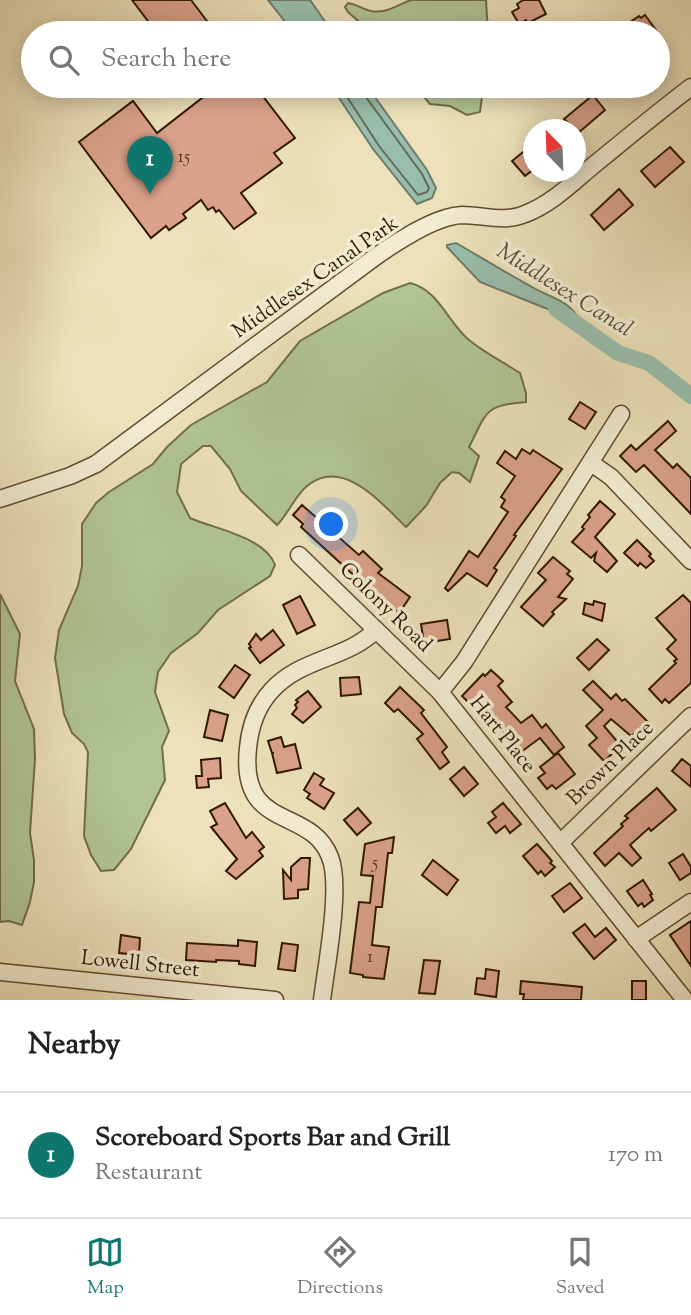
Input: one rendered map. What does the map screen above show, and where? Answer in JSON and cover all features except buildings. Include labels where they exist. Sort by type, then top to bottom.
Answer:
[{"type":"street","name":"Middlesex Canal Park","points":[[0,499],[70,476],[96,464],[402,240],[454,216],[509,219],[536,209],[563,191],[691,87]]},
{"type":"street","name":"Hart Place","points":[[621,414],[464,662],[440,692],[685,1000]]},
{"type":"street","points":[[592,463],[611,477],[691,561]]},
{"type":"street","name":"Colony Road","points":[[299,555],[440,692]]},
{"type":"street","points":[[322,1000],[334,894],[332,863],[317,837],[272,813],[257,799],[247,774],[248,744],[257,712],[278,684],[308,664],[359,645],[376,630]]},
{"type":"street","name":"Brown Place","points":[[560,843],[691,716]]},
{"type":"street","points":[[636,939],[691,902]]},
{"type":"street","name":"Lowell Street","points":[[0,972],[275,1000]]},
{"type":"street","points":[[102,983],[104,1000]]},
{"type":"shaded area","points":[[411,0],[486,0],[487,21],[358,21],[345,7],[348,3],[371,11],[391,8]]},
{"type":"shaded area","points":[[425,98],[482,98],[480,112],[467,115],[450,106],[430,104]]},
{"type":"shaded area","points":[[410,283],[428,292],[469,340],[520,373],[526,402],[502,405],[488,412],[469,447],[479,456],[470,482],[459,473],[452,472],[440,483],[426,506],[406,527],[374,496],[348,480],[334,477],[321,478],[307,486],[277,525],[241,491],[230,469],[211,446],[203,446],[181,464],[177,492],[190,518],[238,535],[261,547],[270,555],[275,565],[270,576],[218,610],[198,633],[171,653],[158,672],[155,692],[169,731],[162,747],[165,780],[131,849],[114,870],[101,871],[84,836],[88,752],[72,733],[64,714],[55,658],[59,630],[78,586],[82,566],[82,524],[96,503],[153,464],[191,425],[267,382],[300,341],[383,293]]},
{"type":"shaded area","points":[[0,594],[20,634],[15,681],[34,729],[35,759],[30,833],[34,882],[22,925],[9,921],[0,922]]},
{"type":"water","points":[[268,0],[310,0],[325,21],[285,21]]},
{"type":"water","points":[[339,98],[376,98],[427,170],[436,188],[432,198],[417,204],[373,149]]},
{"type":"water","name":"Middlesex Canal","points":[[456,243],[562,302],[577,316],[575,320],[480,282],[447,247]]},
{"type":"waterway","name":"Middlesex Canal","points":[[556,309],[618,353],[649,363],[691,396]]},
{"type":"place","name":"Scoreboard Sports Bar and Grill","points":[[150,194]]}]
